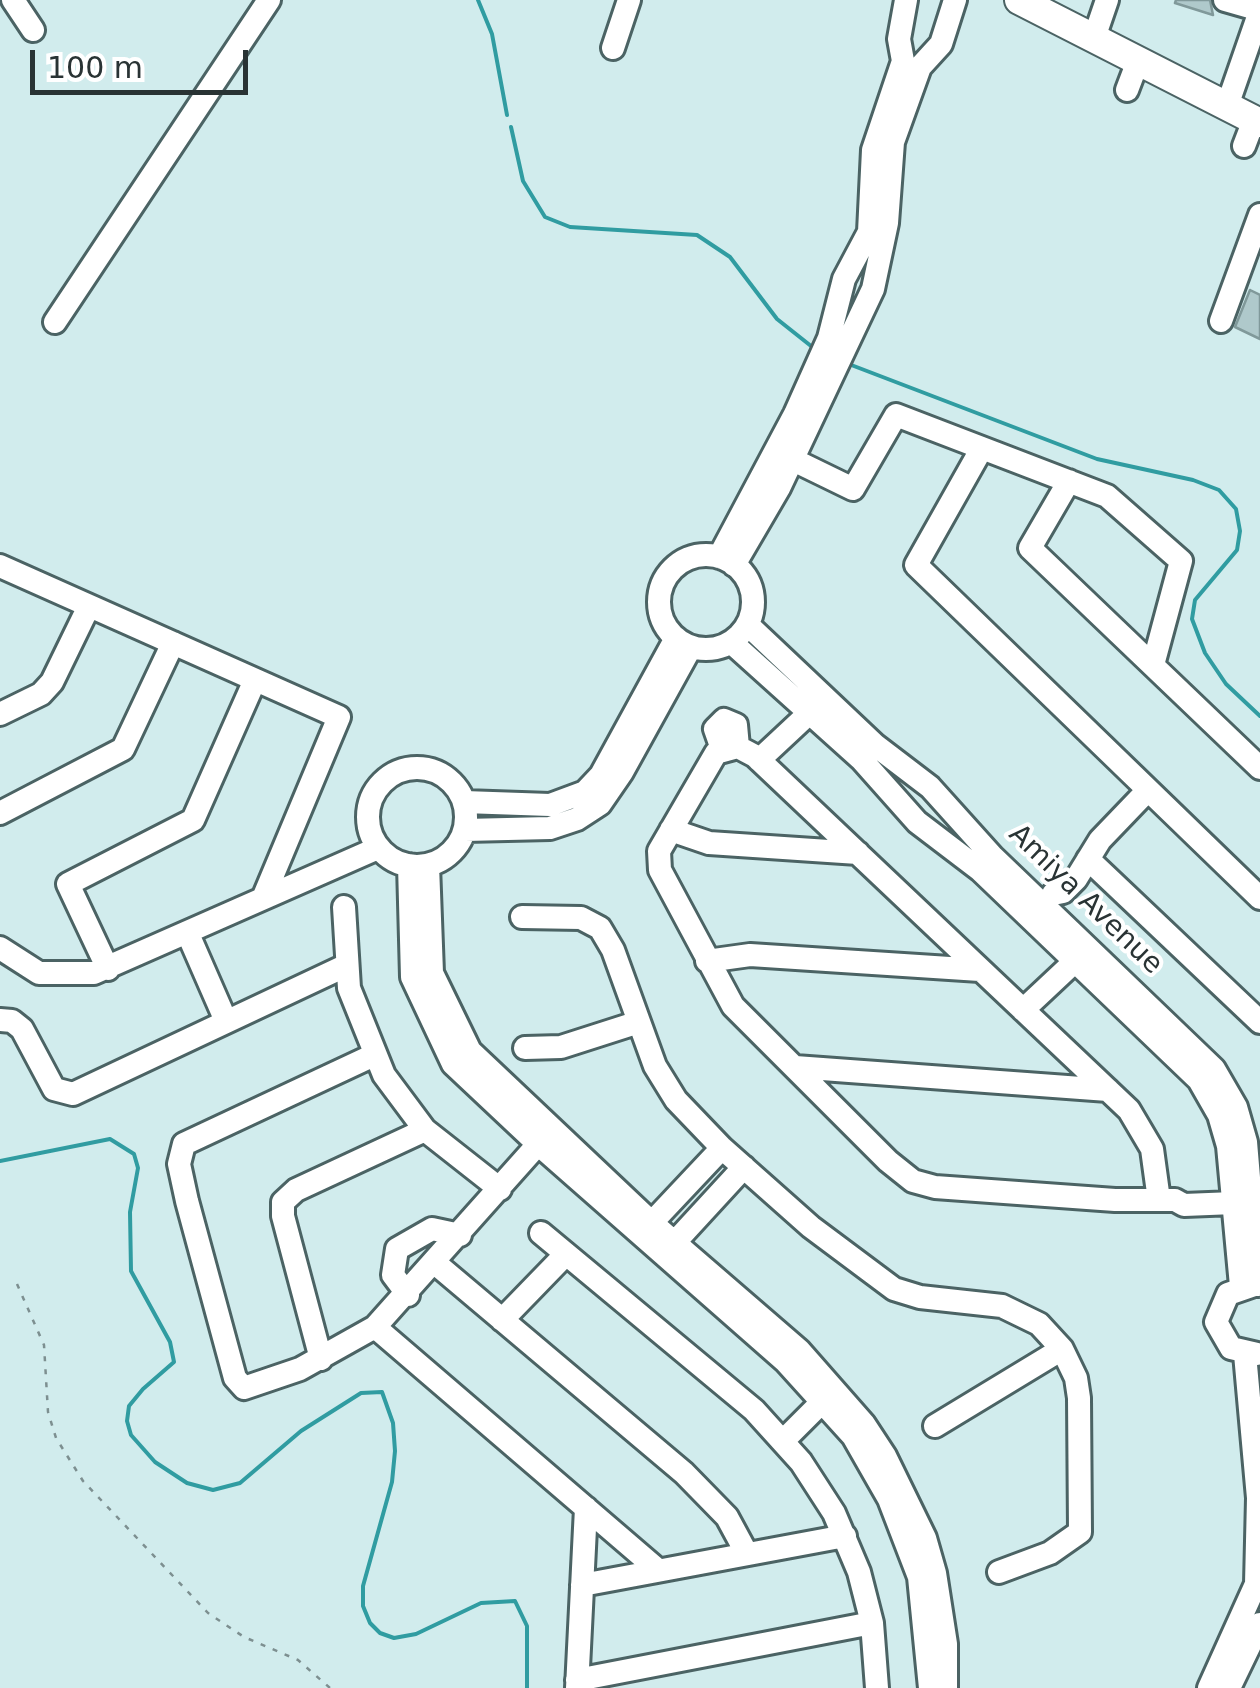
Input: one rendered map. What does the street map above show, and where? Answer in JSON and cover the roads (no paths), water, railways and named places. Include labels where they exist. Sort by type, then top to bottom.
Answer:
[{"type":"main road","points":[[1020,0],[1227,106],[1253,130]]},
{"type":"street","points":[[13,0],[33,30]]},
{"type":"street","points":[[55,322],[269,0]]},
{"type":"street","points":[[613,48],[629,0]]},
{"type":"street","points":[[906,0],[899,39],[911,64]]},
{"type":"street","points":[[726,561],[785,456],[828,338],[844,279],[869,232],[874,150],[911,64],[941,44],[955,0]]},
{"type":"street","points":[[1094,38],[1107,0]]},
{"type":"street","points":[[1225,0],[1260,11],[1227,106]]},
{"type":"street","points":[[1127,90],[1138,60]]},
{"type":"street","points":[[1221,322],[1250,275],[1260,215]]},
{"type":"street","points":[[785,456],[853,489],[896,415],[1115,501],[1181,561],[1154,665]]},
{"type":"street","points":[[982,448],[916,566],[1260,898]]},
{"type":"street","points":[[1068,481],[1030,548],[1260,768]]},
{"type":"street","points":[[685,561],[726,561],[752,592],[748,625],[731,642],[712,649],[684,642],[660,609],[662,586],[685,561]]},
{"type":"street","points":[[3,575],[88,606],[339,717],[264,896]]},
{"type":"street","points":[[0,714],[41,694],[52,682],[88,606]]},
{"type":"street","name":"Amiya Avenue","points":[[748,625],[773,648],[813,711],[917,822],[971,862],[1042,905]]},
{"type":"street","points":[[464,802],[562,803],[593,784],[684,642]]},
{"type":"street","points":[[464,830],[524,830],[577,819],[607,795],[684,642]]},
{"type":"street","name":"Amiya Avenue","points":[[731,642],[756,666],[791,681]]},
{"type":"street","points":[[0,813],[123,749],[172,643]]},
{"type":"street","points":[[756,666],[773,648]]},
{"type":"street","points":[[108,969],[68,884],[193,820],[255,680]]},
{"type":"street","points":[[763,764],[800,732],[813,711]]},
{"type":"street","name":"Amiya Avenue","points":[[813,711],[930,787],[1042,905],[1078,961],[1200,1080],[1224,1129],[1253,1286]]},
{"type":"street","points":[[1167,1200],[1147,1134],[1108,1090],[763,764],[730,748],[712,758],[657,856],[658,864],[733,1006],[888,1161],[924,1185],[1167,1200],[1183,1194],[1234,1198]]},
{"type":"street","points":[[400,771],[439,773],[458,790],[464,802],[464,830],[451,853],[418,865],[378,848],[368,824],[371,798],[378,786],[400,771]]},
{"type":"street","points":[[1042,905],[1062,878],[1083,864],[1147,791]]},
{"type":"street","points":[[524,805],[524,830]]},
{"type":"street","points":[[808,850],[820,818]]},
{"type":"street","points":[[671,830],[709,843],[858,854]]},
{"type":"street","points":[[0,948],[39,973],[79,975],[108,969],[378,848]]},
{"type":"street","points":[[1083,864],[1260,1022]]},
{"type":"street","points":[[418,865],[412,978],[432,1026],[454,1064],[544,1137],[786,1362],[829,1395],[885,1456],[925,1538],[946,1644],[946,1688]]},
{"type":"street","points":[[344,907],[345,966],[374,1055],[425,1130],[500,1189]]},
{"type":"street","points":[[522,917],[581,918],[600,928],[613,950],[664,1082],[722,1148],[822,1236],[894,1289],[920,1297],[1002,1306],[1039,1324],[1062,1349],[1076,1378],[1079,1398],[1083,1519],[1080,1532],[1050,1553],[999,1572]]},
{"type":"street","points":[[188,934],[226,1021]]},
{"type":"street","points":[[929,966],[945,936]]},
{"type":"street","points":[[707,961],[750,955],[980,970]]},
{"type":"street","points":[[1027,1014],[1064,985],[1078,961]]},
{"type":"street","name":"Amiya Avenue","points":[[1078,961],[1201,1054],[1231,1098],[1249,1161],[1253,1286]]},
{"type":"street","points":[[0,1020],[22,1029],[54,1089],[66,1095],[81,1092],[345,966]]},
{"type":"street","points":[[524,1048],[561,1048],[639,1022]]},
{"type":"street","points":[[374,1055],[184,1144],[180,1155],[187,1202],[240,1385],[251,1388],[268,1382],[321,1359],[375,1327],[408,1295],[544,1137]]},
{"type":"street","points":[[1054,1086],[1071,1056]]},
{"type":"street","points":[[794,1068],[1108,1090]]},
{"type":"street","points":[[829,1102],[842,1071]]},
{"type":"street","points":[[321,1359],[283,1216],[283,1202],[296,1190],[425,1130]]},
{"type":"street","points":[[646,1230],[722,1148]]},
{"type":"street","points":[[668,1249],[744,1167]]},
{"type":"street","points":[[408,1295],[393,1275],[397,1249],[432,1230],[460,1235]]},
{"type":"street","points":[[541,1233],[754,1410],[820,1488],[845,1536],[872,1623],[878,1688]]},
{"type":"street","points":[[502,1320],[566,1254]]},
{"type":"street","points":[[435,1263],[711,1498],[747,1554]]},
{"type":"street","points":[[1210,1688],[1256,1584],[1259,1498],[1252,1354],[1225,1343],[1216,1322],[1222,1300],[1253,1286]]},
{"type":"street","points":[[375,1327],[658,1570]]},
{"type":"street","points":[[935,1426],[1062,1349]]},
{"type":"street","points":[[783,1441],[829,1395]]},
{"type":"street","points":[[829,1395],[870,1464],[908,1543],[918,1576],[930,1688]]},
{"type":"street","points":[[586,1508],[577,1684],[872,1623]]},
{"type":"street","points":[[582,1585],[845,1536]]},
{"type":"street","points":[[1228,1688],[1260,1624]]},
{"type":"waterway","points":[[478,0],[492,34],[507,115]]},
{"type":"waterway","points":[[511,127],[523,181],[545,217],[570,227],[697,235],[730,257],[777,319],[811,346]]},
{"type":"waterway","points":[[846,363],[1097,459],[1193,480],[1219,490],[1236,509],[1240,531],[1237,550],[1195,600],[1192,619],[1205,653],[1226,684],[1260,716]]},
{"type":"waterway","points":[[0,1161],[110,1139],[134,1154],[138,1168],[130,1212],[131,1271],[170,1342],[174,1362],[129,1406],[127,1421],[131,1435],[155,1462],[187,1483],[213,1490],[240,1483],[301,1431],[361,1393],[382,1392],[393,1423],[395,1451],[392,1482],[363,1586],[363,1606],[370,1623],[380,1633],[394,1638],[416,1634],[481,1603],[515,1601],[527,1626],[527,1688]]}]
